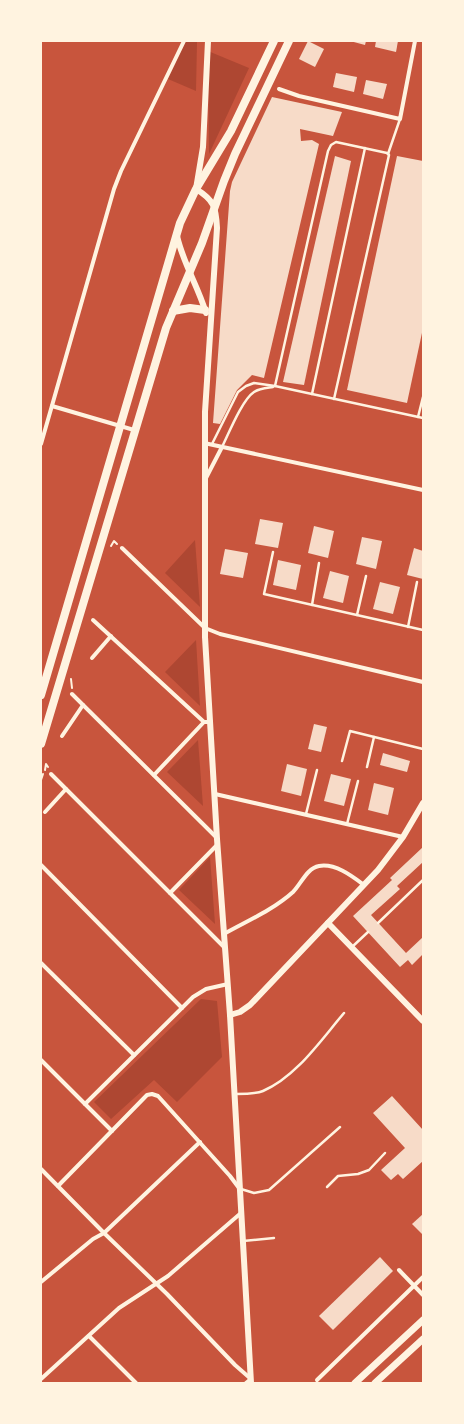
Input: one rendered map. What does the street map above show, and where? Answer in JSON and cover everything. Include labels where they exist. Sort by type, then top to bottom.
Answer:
[{"type":"highway","points":[[41,695],[176,235],[185,211],[196,189],[231,130],[274,41]]},
{"type":"highway","points":[[41,744],[159,347],[190,273],[235,154],[289,41]]},
{"type":"highway","points":[[173,311],[190,308],[206,310]]},
{"type":"main road","points":[[356,1383],[423,1320]]},
{"type":"main road","points":[[375,1383],[423,1339]]},
{"type":"street","points":[[41,444],[114,189],[121,171],[184,41]]},
{"type":"street","points":[[208,41],[203,140],[196,189],[215,207],[217,237],[206,381],[204,443],[207,722],[215,794],[217,842],[228,984],[251,1382]]},
{"type":"street","points":[[279,90],[400,119],[416,41]]},
{"type":"street","points":[[176,235],[182,255],[206,310],[210,326]]},
{"type":"street","points":[[52,406],[134,430]]},
{"type":"street","points":[[204,443],[423,490]]},
{"type":"street","points":[[205,480],[222,447]]},
{"type":"street","points":[[122,548],[206,628],[220,634],[423,682]]},
{"type":"street","points":[[93,620],[207,722]]},
{"type":"street","points":[[92,658],[111,636]]},
{"type":"street","points":[[72,694],[154,775],[217,842]]},
{"type":"street","points":[[62,736],[83,704]]},
{"type":"street","points":[[154,775],[207,722]]},
{"type":"street","points":[[51,774],[225,948]]},
{"type":"street","points":[[45,812],[66,789]]},
{"type":"street","points":[[215,794],[403,837]]},
{"type":"street","points":[[230,1015],[240,1012],[250,1005],[378,870],[403,837],[423,802]]},
{"type":"street","points":[[170,893],[217,842]]},
{"type":"street","points":[[41,865],[182,1008]]},
{"type":"street","points":[[224,934],[266,911],[285,898],[298,887],[309,872],[316,867],[327,866],[339,870],[353,877],[364,885]]},
{"type":"street","points":[[328,923],[423,1021]]},
{"type":"street","points":[[41,963],[134,1055]]},
{"type":"street","points":[[85,1104],[193,997],[206,989],[228,984]]},
{"type":"street","points":[[41,1060],[112,1131]]},
{"type":"street","points":[[58,1186],[147,1095],[152,1094],[158,1096],[240,1189]]},
{"type":"street","points":[[41,1282],[93,1239],[104,1233],[200,1142]]},
{"type":"street","points":[[41,1169],[156,1283],[251,1382]]},
{"type":"street","points":[[41,1378],[119,1308],[168,1276],[241,1213]]},
{"type":"street","points":[[399,1270],[423,1295]]},
{"type":"street","points":[[317,1380],[423,1277]]},
{"type":"street","points":[[88,1336],[136,1383]]},
{"type":"lane","points":[[334,399],[388,154],[400,119]]},
{"type":"lane","points":[[275,386],[328,151],[331,145],[336,142],[388,154]]},
{"type":"lane","points":[[312,394],[365,148]]},
{"type":"lane","points":[[212,445],[238,392],[246,386],[254,383],[275,386],[423,418]]},
{"type":"lane","points":[[222,447],[246,400],[253,392],[275,386]]},
{"type":"lane","points":[[418,417],[423,397]]},
{"type":"lane","points":[[274,552],[264,594],[423,630]]},
{"type":"lane","points":[[312,605],[319,563]]},
{"type":"lane","points":[[357,615],[366,576]]},
{"type":"lane","points":[[408,627],[417,582]]},
{"type":"lane","points":[[342,761],[350,731],[423,749]]},
{"type":"lane","points":[[367,767],[374,737]]},
{"type":"lane","points":[[306,815],[317,770]]},
{"type":"lane","points":[[347,824],[358,781]]},
{"type":"lane","points":[[378,923],[423,880]]},
{"type":"lane","points":[[352,948],[368,932]]},
{"type":"lane","points":[[234,1095],[262,1092],[281,1082],[293,1072],[344,1013]]},
{"type":"lane","points":[[240,1189],[254,1193],[269,1190],[340,1127]]},
{"type":"lane","points":[[327,1187],[338,1176],[358,1174],[368,1170],[385,1153]]},
{"type":"lane","points":[[243,1241],[274,1238]]},
{"type":"shaded area","points":[[186,41],[197,42],[196,91],[168,79]]},
{"type":"shaded area","points":[[208,51],[249,68],[209,154]]},
{"type":"shaded area","points":[[195,540],[200,607],[165,573]]},
{"type":"shaded area","points":[[196,640],[200,706],[165,672]]},
{"type":"shaded area","points":[[198,740],[203,806],[167,772]]},
{"type":"shaded area","points":[[210,857],[215,924],[179,890]]},
{"type":"shaded area","points":[[201,999],[217,1001],[222,1057],[177,1102],[154,1080],[111,1119],[94,1102]]},
{"type":"building","points":[[308,41],[324,49],[315,67],[299,59]]},
{"type":"building","points":[[350,41],[366,41],[365,45]]},
{"type":"building","points":[[376,41],[398,41],[396,52],[375,47]]},
{"type":"building","points":[[336,73],[357,77],[354,92],[333,87]]},
{"type":"building","points":[[366,80],[387,84],[383,99],[363,94]]},
{"type":"building","points":[[272,97],[342,112],[333,136],[300,129],[301,141],[312,140],[319,144],[264,378],[252,375],[237,390],[220,424],[213,423],[230,191],[232,182]]},
{"type":"building","points":[[335,156],[351,161],[304,385],[283,382]]},
{"type":"building","points":[[397,156],[423,161],[423,328],[407,403],[347,390]]},
{"type":"building","points":[[260,519],[283,523],[278,548],[255,544]]},
{"type":"building","points":[[314,526],[334,531],[328,558],[308,553]]},
{"type":"building","points":[[362,537],[382,541],[376,569],[356,564]]},
{"type":"building","points":[[414,548],[423,551],[423,579],[407,575]]},
{"type":"building","points":[[225,549],[248,553],[243,578],[220,574]]},
{"type":"building","points":[[278,560],[301,565],[296,590],[273,585]]},
{"type":"building","points":[[330,571],[349,576],[343,603],[323,598]]},
{"type":"building","points":[[380,582],[400,587],[393,614],[373,609]]},
{"type":"building","points":[[314,724],[327,727],[321,752],[308,749]]},
{"type":"building","points":[[383,753],[410,761],[407,772],[380,765]]},
{"type":"building","points":[[287,764],[307,769],[301,796],[281,791]]},
{"type":"building","points":[[331,774],[351,779],[344,806],[324,801]]},
{"type":"building","points":[[374,783],[394,788],[388,815],[368,810]]},
{"type":"building","points":[[423,847],[423,862],[397,886],[400,889],[371,915],[406,953],[423,937],[423,954],[412,965],[408,960],[400,967],[353,916],[392,880],[390,878]]},
{"type":"building","points":[[392,1096],[423,1130],[423,1161],[403,1179],[398,1174],[391,1180],[381,1170],[405,1148],[373,1113]]},
{"type":"building","points":[[423,1214],[423,1235],[412,1224]]},
{"type":"building","points":[[380,1257],[393,1271],[333,1330],[319,1316]]}]
